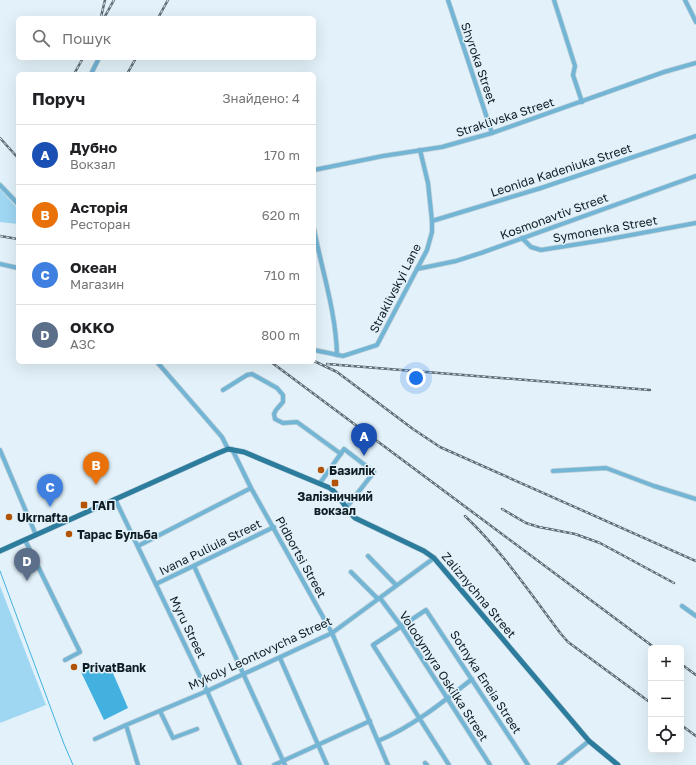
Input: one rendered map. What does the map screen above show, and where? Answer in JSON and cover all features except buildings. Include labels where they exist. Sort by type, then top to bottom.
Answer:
[{"type":"main road","name":"Zaliznychna Street","points":[[230,449],[248,453],[320,483],[335,492],[352,516],[424,551],[434,558],[589,741],[618,765]]},
{"type":"main road","points":[[0,551],[230,449]]},
{"type":"street","name":"Shyroka Street","points":[[448,0],[492,133]]},
{"type":"street","points":[[554,0],[575,66],[573,75],[582,102]]},
{"type":"street","points":[[685,0],[696,22]]},
{"type":"street","points":[[92,72],[98,60]]},
{"type":"street","name":"Straklivska Street","points":[[316,170],[383,156],[442,147],[492,133],[664,72],[696,63]]},
{"type":"street","name":"Leonida Kadeniuka Street","points":[[432,221],[534,190],[696,136]]},
{"type":"street","name":"Straklivskyi Lane","points":[[316,350],[343,356],[378,345],[427,250],[432,232],[428,183],[420,150]]},
{"type":"street","name":"Kosmonavtiv Street","points":[[417,269],[456,261],[696,176]]},
{"type":"street","points":[[0,185],[16,202]]},
{"type":"street","name":"Symonenka Street","points":[[522,238],[531,247],[542,250],[696,223]]},
{"type":"street","points":[[316,238],[328,290],[336,334],[338,355]]},
{"type":"street","points":[[0,264],[16,268]]},
{"type":"street","points":[[159,364],[222,437],[230,449]]},
{"type":"street","points":[[223,390],[247,375],[254,374],[277,388],[282,395],[283,402],[275,412],[275,419],[283,423],[297,422],[341,454]]},
{"type":"street","name":"Pidbortsi Street","points":[[230,449],[332,633],[388,765]]},
{"type":"street","points":[[0,450],[36,535]]},
{"type":"street","points":[[320,483],[344,450],[374,472],[346,508]]},
{"type":"street","points":[[553,471],[606,468],[654,486],[696,499]]},
{"type":"street","points":[[138,546],[251,488]]},
{"type":"street","name":"Myru Street","points":[[115,499],[207,690],[240,765]]},
{"type":"street","name":"Ivana Puliuia Street","points":[[156,584],[274,527]]},
{"type":"street","points":[[25,540],[80,652],[64,660]]},
{"type":"street","points":[[368,556],[396,585]]},
{"type":"street","name":"Mykoly Leontovycha Street","points":[[95,738],[280,658],[332,633],[434,558]]},
{"type":"street","points":[[194,566],[284,763]]},
{"type":"street","name":"Volodymyra Oskilka Street","points":[[351,572],[379,598],[401,626],[490,765]]},
{"type":"street","points":[[682,606],[696,616]]},
{"type":"street","name":"Sotnyka Eneia Street","points":[[401,626],[426,610],[528,765]]},
{"type":"street","points":[[401,626],[373,645],[449,765]]},
{"type":"street","points":[[280,658],[327,765]]},
{"type":"street","points":[[378,742],[395,734],[419,718],[472,679]]},
{"type":"street","points":[[160,711],[173,738],[197,729]]},
{"type":"street","points":[[274,765],[284,763],[370,721]]},
{"type":"street","points":[[126,725],[138,765]]},
{"type":"street","points":[[560,765],[589,741]]},
{"type":"shaded area","points":[[0,189],[16,207],[16,224],[0,222]]},
{"type":"shaded area","points":[[0,586],[46,705],[0,723]]},
{"type":"shaded area","points":[[109,664],[128,708],[104,720],[81,672]]},
{"type":"waterway","points":[[0,571],[73,765]]},
{"type":"railway","points":[[101,16],[105,0]]},
{"type":"railway","points":[[105,16],[114,0]]},
{"type":"railway","points":[[159,16],[168,0]]},
{"type":"railway","points":[[75,72],[82,60]]},
{"type":"railway","points":[[128,72],[135,60]]},
{"type":"railway","points":[[0,138],[16,156]]},
{"type":"railway","points":[[0,236],[16,239]]},
{"type":"railway","points":[[316,362],[337,372],[413,429],[440,447],[696,561]]},
{"type":"railway","points":[[274,364],[651,645]]},
{"type":"railway","points":[[327,364],[650,390]]},
{"type":"railway","points":[[502,509],[526,523],[575,534],[600,543],[674,583]]},
{"type":"railway","points":[[465,516],[491,543],[568,642],[648,701]]},
{"type":"railway","points":[[684,666],[696,675]]},
{"type":"railway","points":[[684,727],[696,736]]},
{"type":"place","name":"Дубно","points":[[364,456]]},
{"type":"place","name":"Базилік","points":[[321,470]]},
{"type":"place","name":"Залізничний вокзал","points":[[335,483]]},
{"type":"place","name":"Асторія","points":[[96,485]]},
{"type":"place","name":"ГАП","points":[[84,505]]},
{"type":"place","name":"Океан","points":[[50,507]]},
{"type":"place","name":"Ukrnafta","points":[[9,517]]},
{"type":"place","name":"Тарас Бульба","points":[[69,534]]},
{"type":"place","name":"OKKO","points":[[27,581]]},
{"type":"place","name":"PrivatBank","points":[[74,667]]}]
